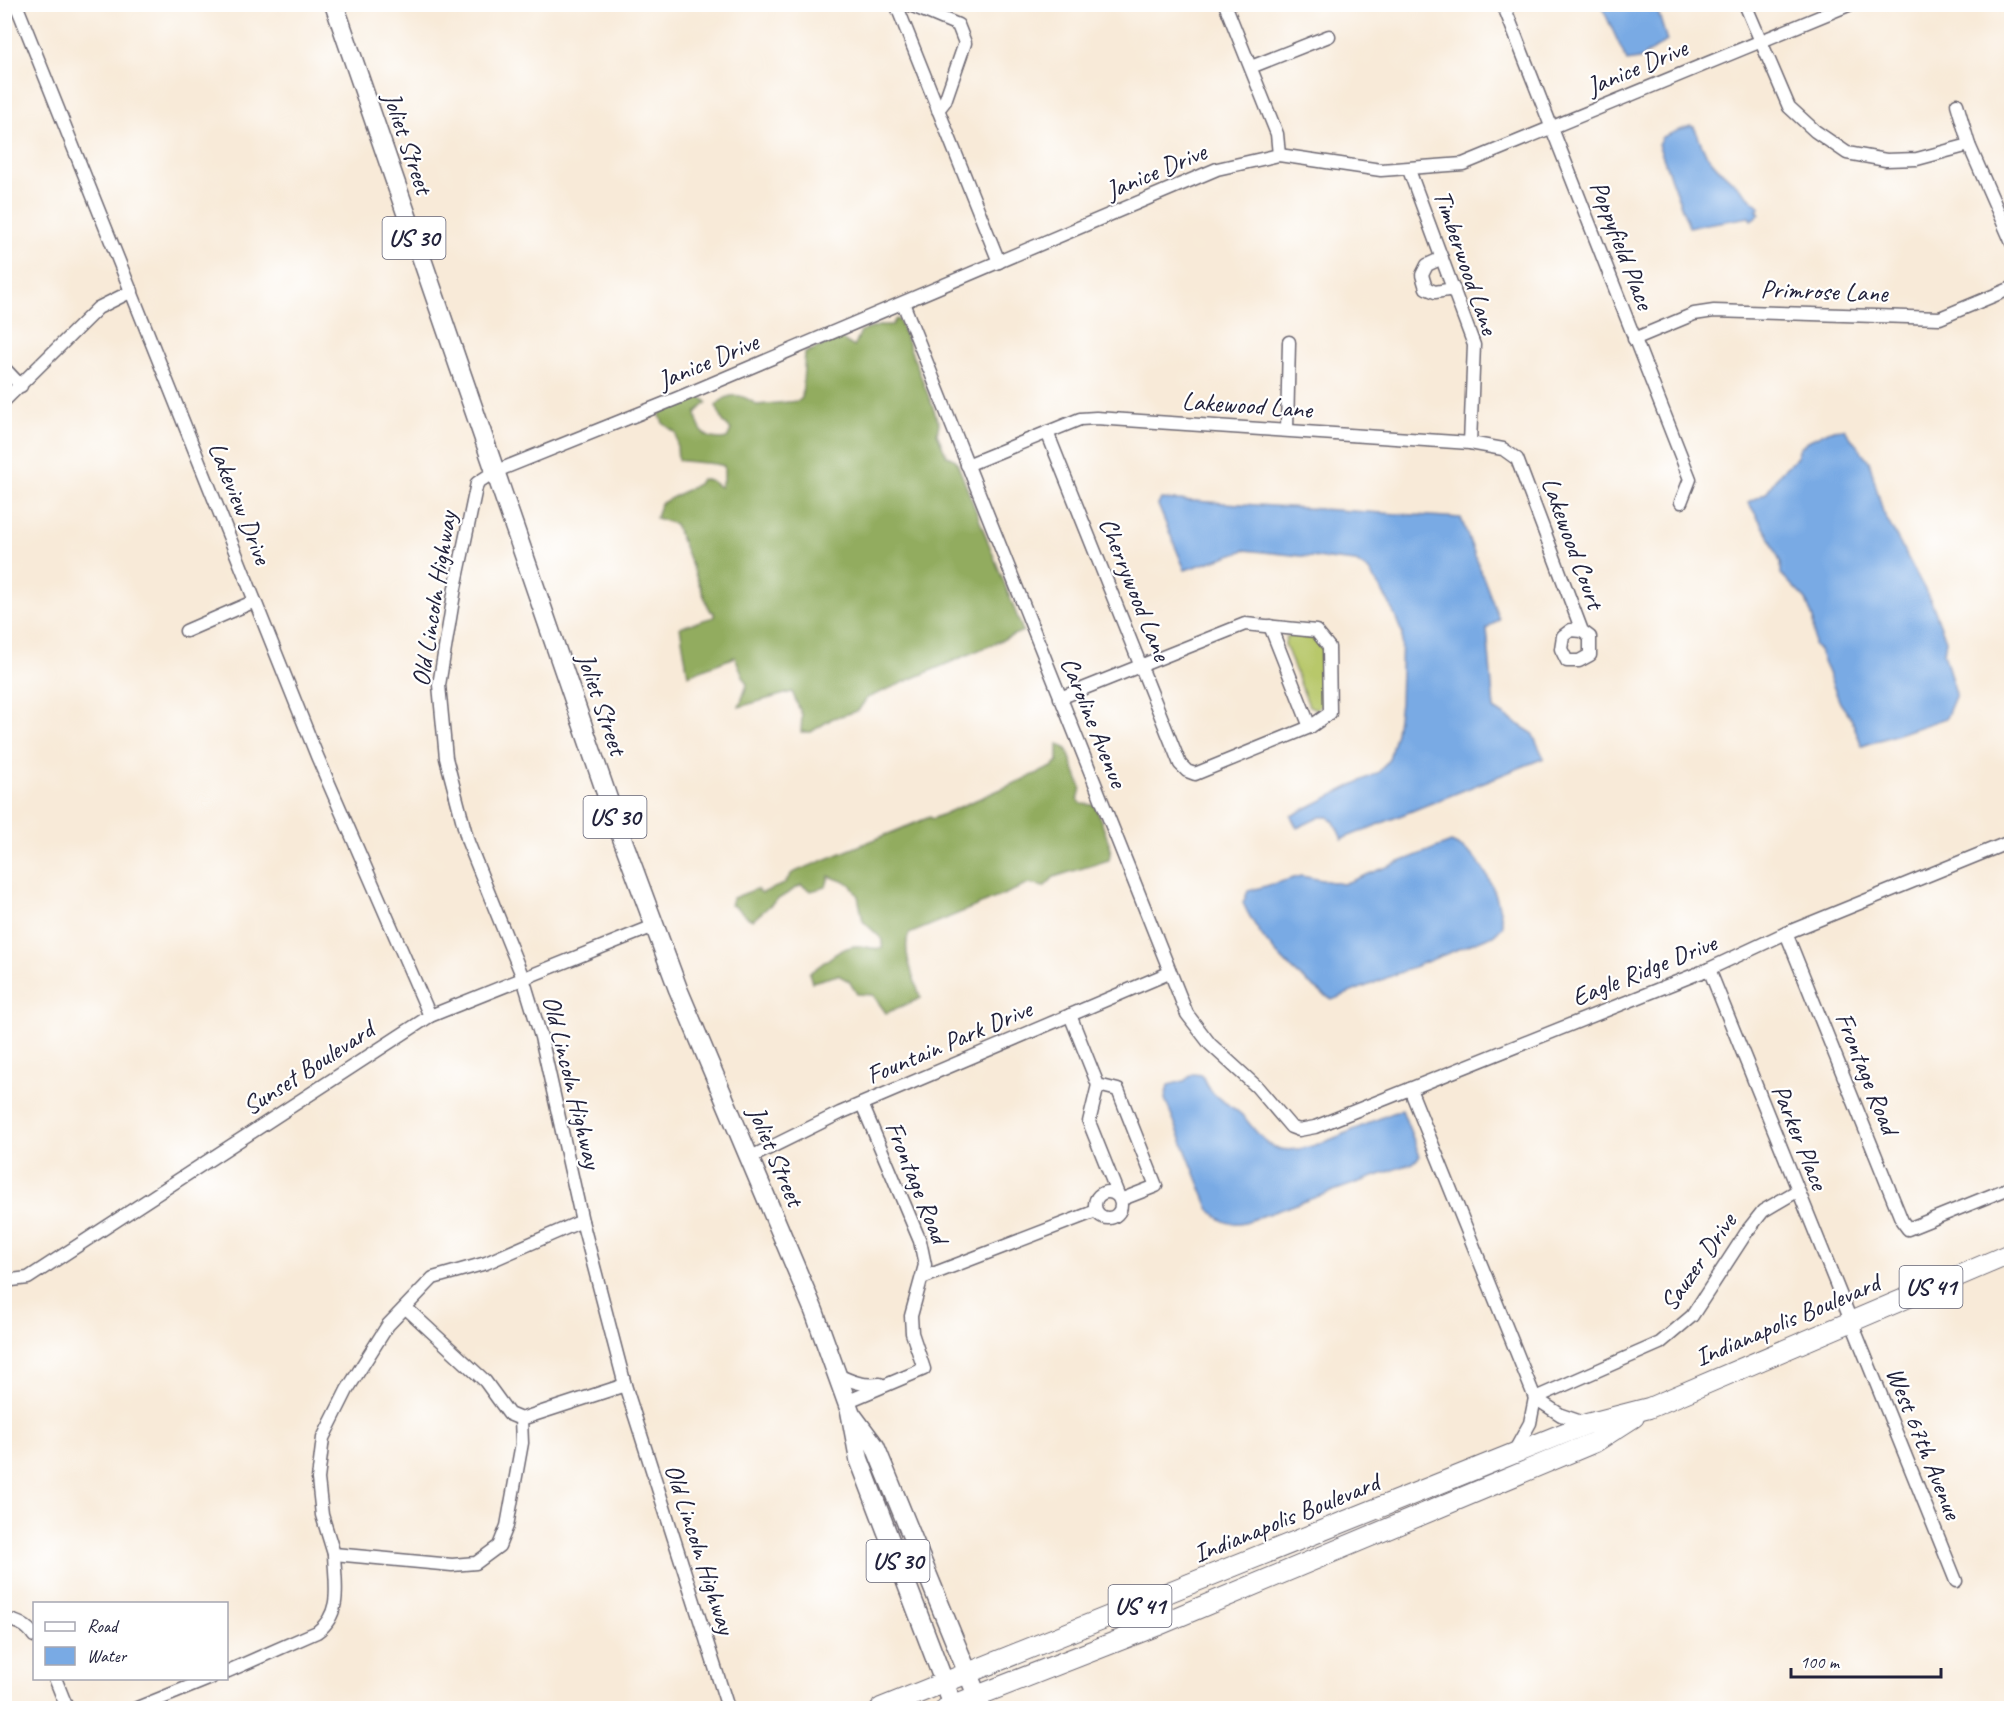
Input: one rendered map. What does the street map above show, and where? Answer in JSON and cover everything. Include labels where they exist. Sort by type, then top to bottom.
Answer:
[{"type":"highway","name":"Indianapolis Boulevard","points":[[944,1683],[1587,1424],[1649,1408],[2012,1253]]},
{"type":"highway","name":"Indianapolis Boulevard","points":[[980,1702],[1595,1442],[1649,1408]]},
{"type":"highway","name":"US 41","points":[[881,1708],[944,1683]]},
{"type":"highway","name":"US 41","points":[[951,1708],[980,1702]]},
{"type":"main road","name":"Joliet Street","points":[[334,4],[494,472],[654,926],[810,1302],[848,1407]]},
{"type":"main road","name":"US 30","points":[[848,1407],[875,1446],[980,1702]]},
{"type":"main road","name":"US 30","points":[[848,1407],[858,1459],[944,1683],[951,1708]]},
{"type":"street","name":"Lakeview Drive","points":[[16,4],[317,756],[430,1016]]},
{"type":"street","points":[[896,4],[999,262]]},
{"type":"street","points":[[908,4],[958,26],[963,34],[965,43],[945,101],[938,110]]},
{"type":"street","points":[[1225,4],[1277,134],[1279,155]]},
{"type":"street","name":"Poppyfield Place","points":[[1503,4],[1690,479],[1681,502]]},
{"type":"street","points":[[1745,4],[1759,42],[1789,107],[1815,131],[1847,153],[1886,160],[1917,159],[1969,145]]},
{"type":"street","name":"Janice Drive","points":[[494,472],[903,303],[1217,169],[1279,155],[1381,170],[1409,170],[1462,164],[1851,4]]},
{"type":"street","points":[[1251,67],[1329,36]]},
{"type":"street","points":[[1957,104],[1969,145],[2012,243]]},
{"type":"street","name":"Timberwood Lane","points":[[1409,170],[1474,345],[1470,443]]},
{"type":"street","points":[[1442,258],[1427,265],[1422,274],[1426,288],[1435,292],[1454,289]]},
{"type":"street","name":"Primrose Lane","points":[[1634,339],[1694,314],[1714,311],[1940,318],[2012,288]]},
{"type":"street","points":[[4,400],[21,386],[98,308],[132,291]]},
{"type":"street","name":"Caroline Avenue","points":[[903,303],[1187,1014],[1204,1037],[1257,1087],[1291,1127]]},
{"type":"street","points":[[1287,430],[1289,342]]},
{"type":"street","points":[[4,368],[21,386]]},
{"type":"street","name":"Lakewood Lane","points":[[967,465],[1080,418],[1096,418],[1470,443],[1503,449],[1517,459],[1523,471]]},
{"type":"street","name":"Cherrywood Lane","points":[[1047,432],[1180,764],[1187,771],[1195,774],[1310,727]]},
{"type":"street","name":"Lakewood Court","points":[[1523,471],[1582,631]]},
{"type":"street","name":"Old Lincoln Highway","points":[[494,472],[477,483],[474,490],[439,685],[446,758],[468,842],[523,978],[541,1037],[582,1221],[625,1385],[728,1708]]},
{"type":"street","points":[[186,631],[255,601]]},
{"type":"street","points":[[1060,698],[1245,624],[1270,626],[1316,631],[1329,647],[1330,713],[1310,727],[1270,626]]},
{"type":"street","name":"Eagle Ridge Drive","points":[[1291,1127],[1299,1130],[1315,1127],[1709,969],[1786,933],[2012,841]]},
{"type":"street","name":"Sunset Boulevard","points":[[4,1281],[28,1278],[430,1016],[654,926]]},
{"type":"street","name":"Frontage Road","points":[[1786,933],[1902,1221],[1908,1229],[2012,1187]]},
{"type":"street","name":"Parker Place","points":[[1709,969],[1851,1321]]},
{"type":"street","name":"Fountain Park Drive","points":[[749,1158],[862,1104],[1169,973]]},
{"type":"street","points":[[1070,1015],[1098,1085],[1089,1122],[1119,1199],[1121,1209],[1113,1218],[1101,1217],[1095,1210],[1095,1202],[1100,1194],[1108,1192],[1119,1199]]},
{"type":"street","points":[[1098,1085],[1118,1090],[1156,1186],[1119,1199]]},
{"type":"street","points":[[1410,1089],[1535,1398],[1530,1423],[1512,1456]]},
{"type":"street","name":"Frontage Road","points":[[848,1407],[890,1383],[924,1369],[912,1333],[911,1316],[926,1265],[920,1241],[862,1104]]},
{"type":"street","name":"Sauzer Drive","points":[[1535,1398],[1660,1343],[1678,1330],[1692,1316],[1756,1219],[1776,1202],[1797,1191]]},
{"type":"street","points":[[922,1278],[1095,1210]]},
{"type":"street","points":[[228,1671],[317,1632],[331,1623],[336,1600],[333,1554],[322,1515],[318,1479],[323,1438],[346,1390],[388,1325],[433,1278],[486,1263],[582,1221]]},
{"type":"street","points":[[405,1306],[485,1381],[509,1414],[521,1419],[625,1385]]},
{"type":"street","name":"West 67th Avenue","points":[[1851,1321],[1956,1581]]},
{"type":"street","points":[[837,1374],[866,1386],[890,1383]]},
{"type":"street","points":[[1535,1398],[1561,1415],[1587,1424]]},
{"type":"street","points":[[333,1554],[452,1565],[476,1563],[499,1546],[507,1526],[522,1443],[521,1419]]},
{"type":"street","points":[[4,1619],[16,1621],[33,1634]]},
{"type":"street","points":[[56,1680],[67,1708]]},
{"type":"street","points":[[137,1708],[206,1680]]},
{"type":"green space","points":[[896,319],[899,320],[939,423],[937,434],[947,456],[956,460],[1023,631],[867,698],[858,711],[833,718],[811,732],[801,732],[802,715],[792,692],[739,707],[747,685],[735,657],[688,675],[680,627],[714,617],[714,612],[710,611],[675,524],[656,518],[660,504],[698,484],[701,479],[710,480],[720,487],[724,478],[724,466],[678,460],[676,433],[663,423],[659,413],[701,397],[707,402],[696,413],[701,430],[709,437],[727,438],[731,430],[724,423],[716,406],[721,401],[736,396],[746,398],[757,405],[798,401],[802,398],[805,353],[840,338],[854,347],[861,331],[882,325],[892,325]]},
{"type":"green space","points":[[1296,634],[1315,639],[1324,649],[1323,704],[1316,709],[1309,706],[1285,644],[1286,637]]},
{"type":"green space","points":[[1058,744],[1067,749],[1081,788],[1078,800],[1082,804],[1095,805],[1111,848],[1109,860],[1054,877],[1044,887],[1029,884],[909,934],[908,957],[921,998],[886,1013],[873,995],[857,994],[849,981],[838,975],[812,982],[809,973],[842,950],[854,946],[882,948],[883,940],[863,921],[858,896],[850,884],[829,876],[826,887],[811,891],[801,885],[775,901],[753,920],[731,905],[733,898],[756,889],[762,893],[784,884],[792,873],[930,817],[932,819],[1052,767],[1058,761]]},
{"type":"water","points":[[1601,5],[1656,5],[1667,41],[1639,59],[1627,61]]},
{"type":"water","points":[[1690,126],[1694,127],[1706,154],[1760,207],[1757,210],[1760,214],[1751,220],[1749,217],[1689,227],[1658,144],[1662,137]]},
{"type":"water","points":[[1844,429],[1869,461],[1883,512],[1932,603],[1946,640],[1944,653],[1956,694],[1946,718],[1862,746],[1851,718],[1840,703],[1819,651],[1814,645],[1813,619],[1806,600],[1781,574],[1781,564],[1768,534],[1748,502],[1766,493],[1780,473],[1797,457],[1800,448],[1808,441],[1830,430]]},
{"type":"water","points":[[1161,499],[1461,518],[1499,619],[1487,629],[1494,709],[1532,733],[1544,758],[1342,839],[1329,817],[1320,817],[1297,828],[1291,816],[1379,772],[1389,759],[1400,703],[1402,633],[1389,602],[1369,571],[1356,562],[1245,550],[1185,570],[1158,505]]},
{"type":"water","points":[[1451,842],[1472,856],[1488,876],[1501,913],[1503,926],[1493,935],[1332,1000],[1280,958],[1269,946],[1243,903],[1248,891],[1301,876],[1343,884]]},
{"type":"water","points":[[1193,1074],[1202,1075],[1210,1090],[1243,1116],[1272,1146],[1285,1150],[1300,1149],[1402,1110],[1420,1156],[1413,1163],[1245,1222],[1224,1221],[1209,1208],[1165,1099],[1168,1085],[1184,1081]]}]
